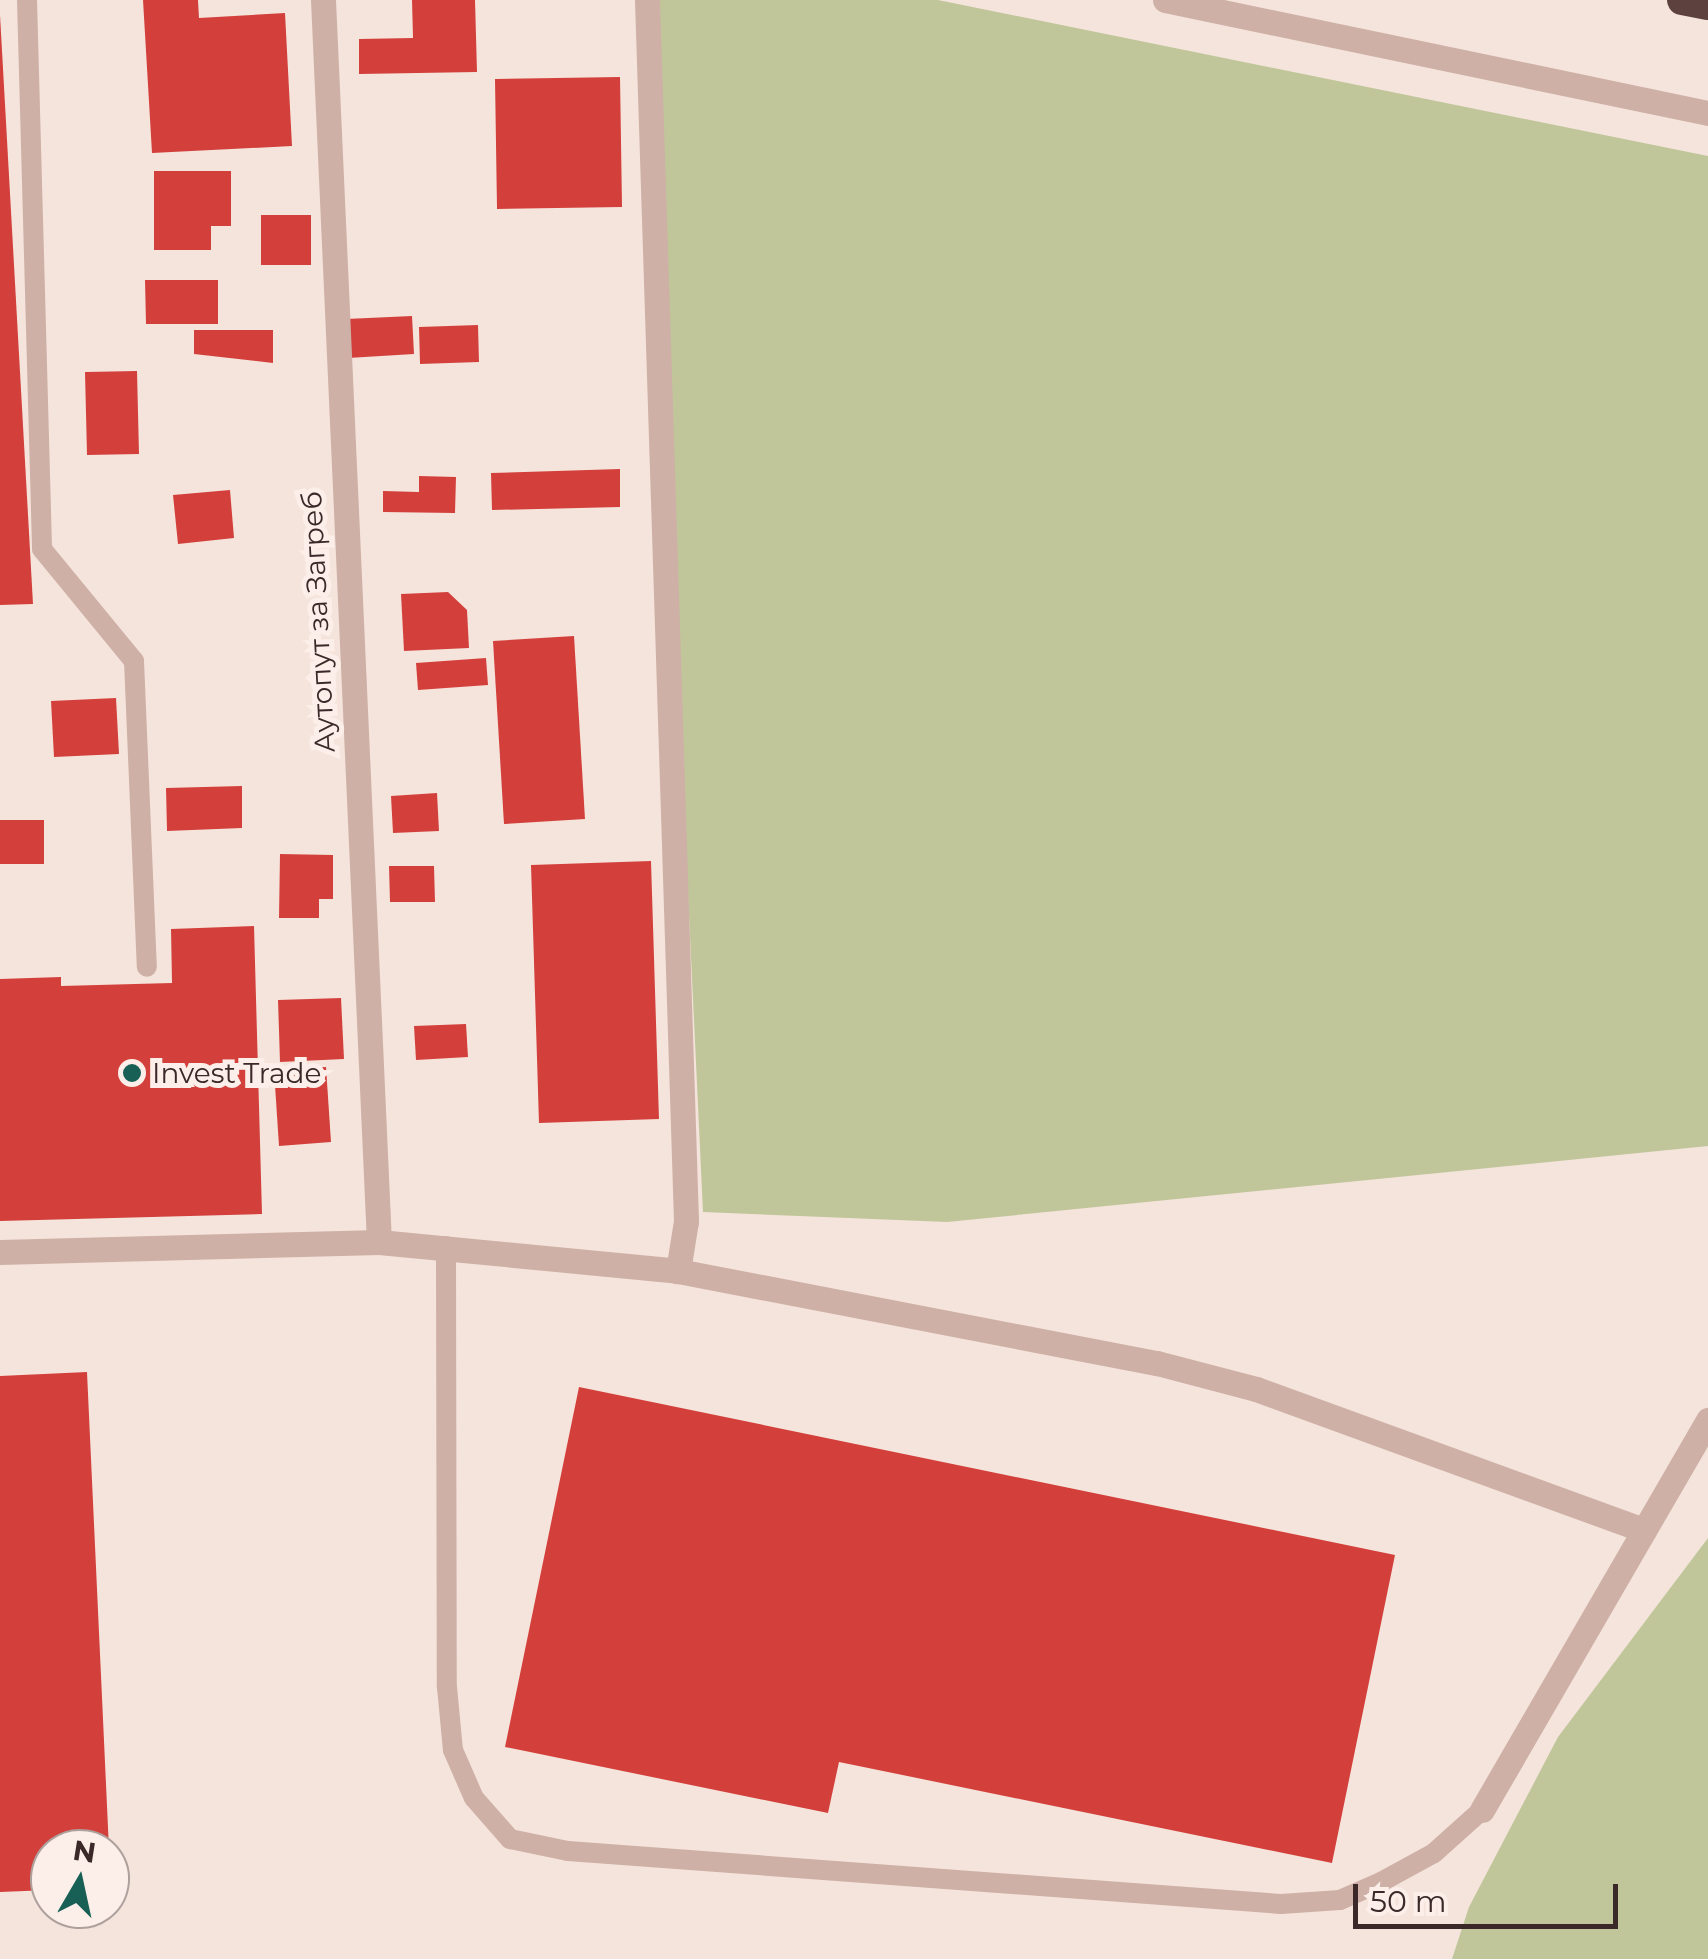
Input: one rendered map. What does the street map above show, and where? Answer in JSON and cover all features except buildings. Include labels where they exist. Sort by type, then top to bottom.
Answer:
[{"type":"highway","points":[[1682,0],[1708,5]]},
{"type":"street","name":"Аутопут за Загреб","points":[[323,0],[379,1242]]},
{"type":"street","points":[[647,0],[686,1221],[678,1272]]},
{"type":"street","points":[[1165,0],[1708,114]]},
{"type":"street","points":[[0,1252],[379,1242],[678,1272],[1157,1363],[1256,1389],[1644,1530]]},
{"type":"street","points":[[1482,1810],[1708,1420]]},
{"type":"lane","points":[[28,0],[42,549],[134,661],[146,967]]},
{"type":"lane","points":[[446,1246],[452,1734],[474,1798],[510,1839],[568,1851],[1281,1904],[1340,1900],[1381,1882],[1434,1853],[1482,1810]]},
{"type":"green space","points":[[646,0],[938,0],[1708,156],[1708,1146],[947,1222],[703,1212]]},
{"type":"green space","points":[[1708,1538],[1708,1959],[1452,1959],[1469,1907],[1558,1737]]},
{"type":"place","name":"Invest Trade","points":[[132,1073]]}]
